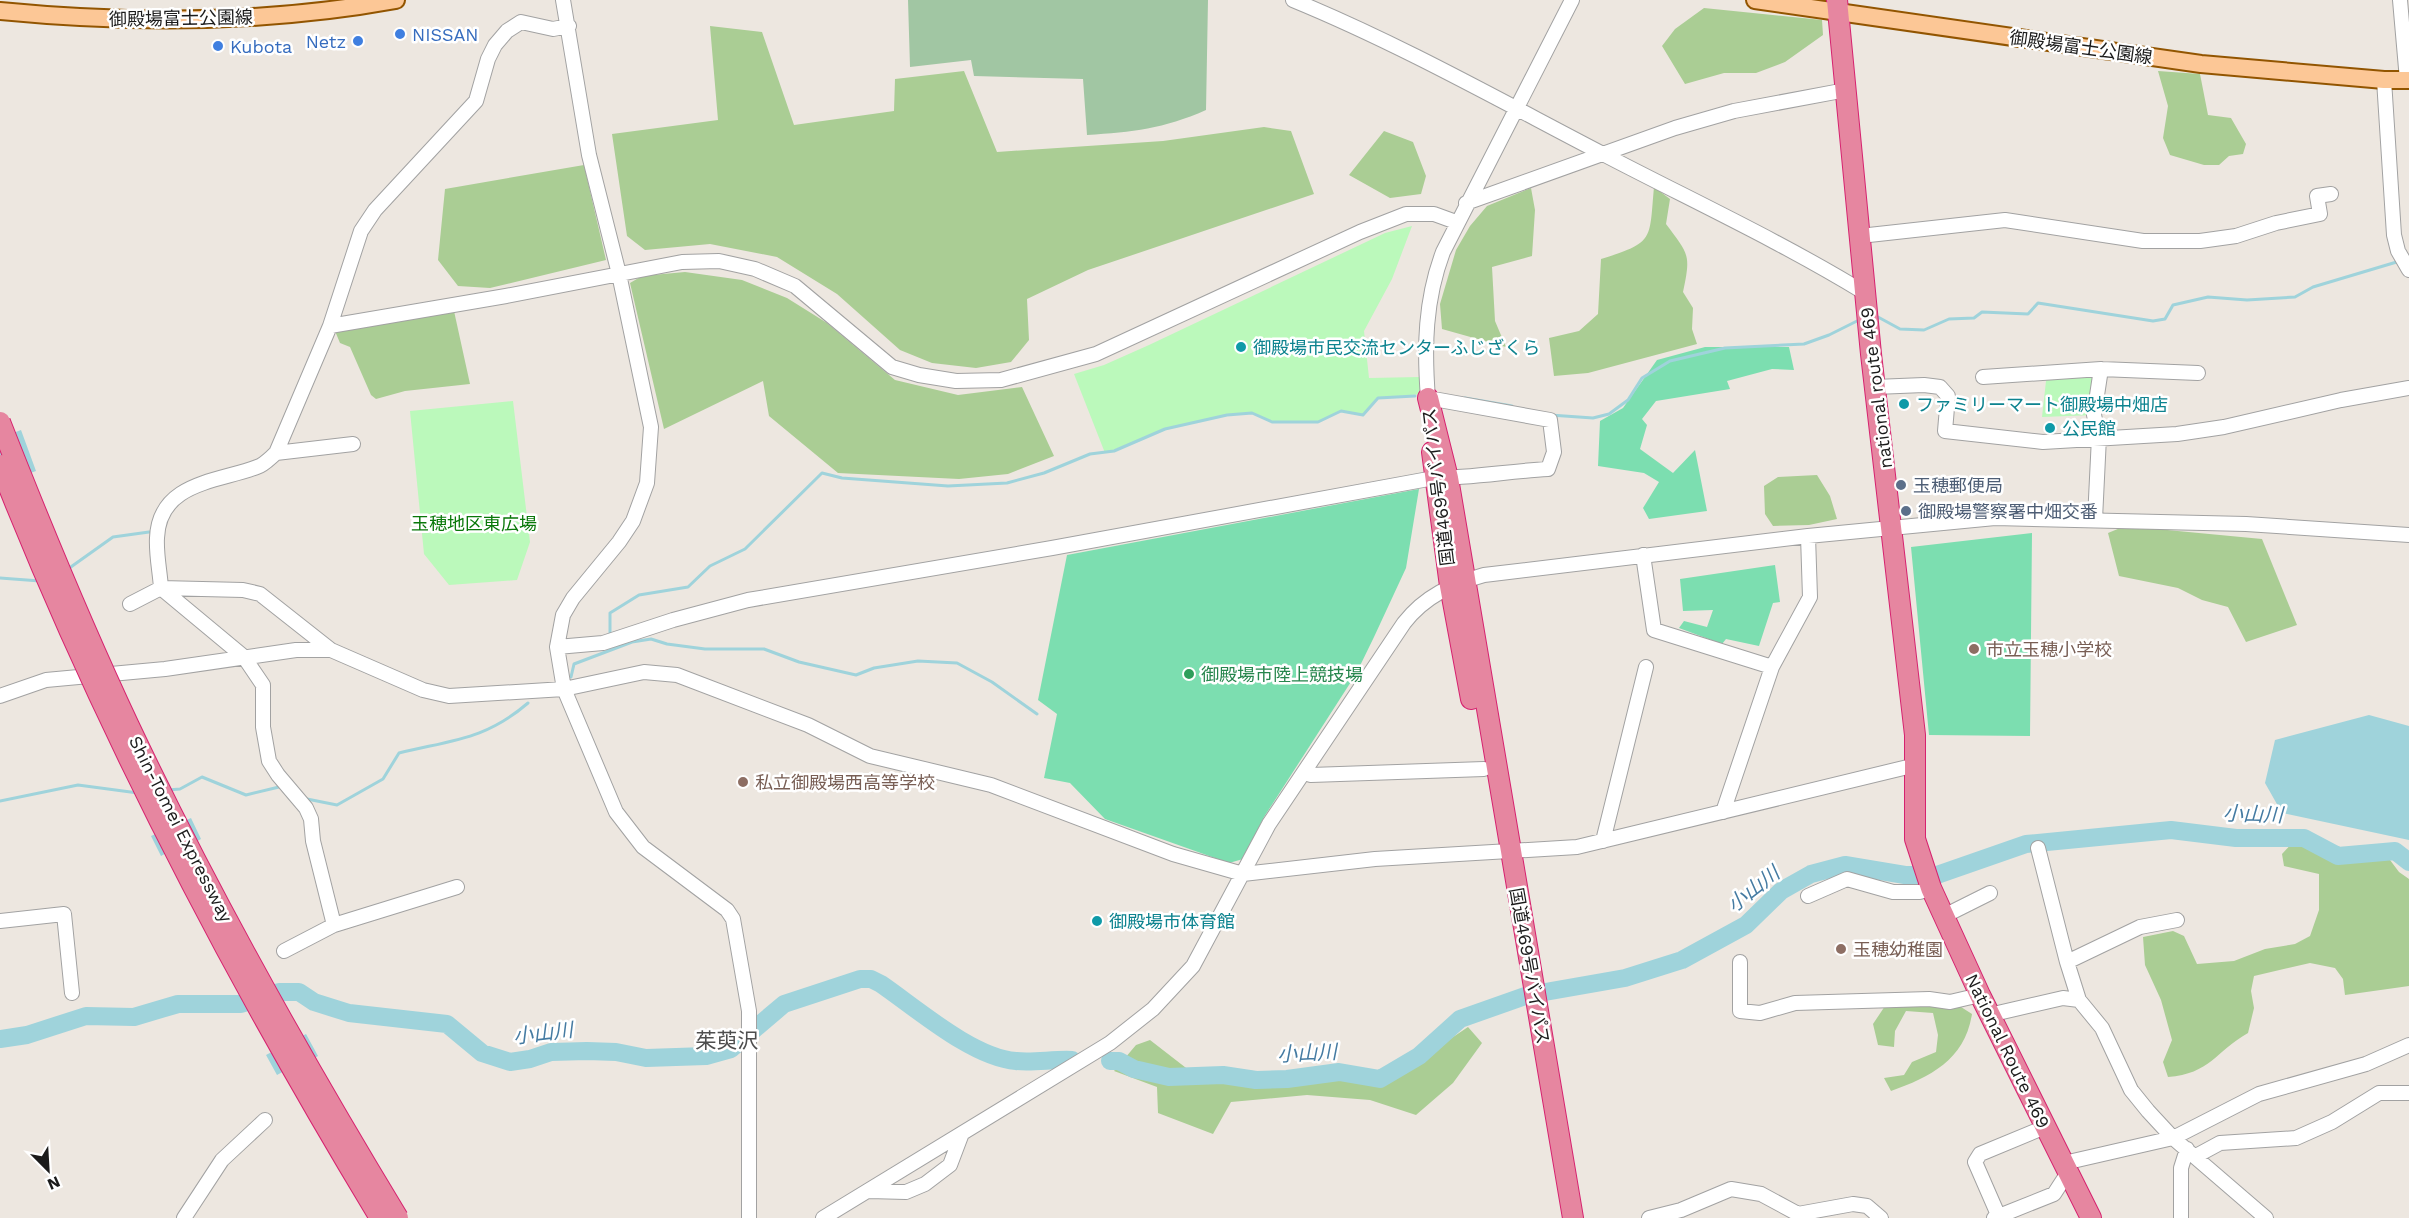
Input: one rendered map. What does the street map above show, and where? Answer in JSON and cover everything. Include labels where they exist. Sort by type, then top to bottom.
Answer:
[{"type":"highway","name":"national route 469","points":[[1839,6],[1838,22],[1865,293],[1916,735],[1915,839],[1927,879]]},
{"type":"highway","name":"国道469号バイパス","points":[[1428,398],[1484,768],[1505,853]]},
{"type":"highway","name":"Shin-Tomei Expressway","points":[[0,422],[70,594],[129,725],[177,822],[259,978],[398,1218]]},
{"type":"highway","name":"Shin-Tomei Expressway","points":[[0,465],[33,549],[115,731],[175,851],[301,1085],[380,1218]]},
{"type":"highway","name":"国道469号バイパス","points":[[1457,584],[1530,999],[1564,1218]]},
{"type":"highway","name":"National Route 469","points":[[1927,879],[1989,1015],[2091,1218]]},
{"type":"highway","name":"国道469号バイパス","points":[[1530,999],[1573,1218]]},
{"type":"main road","name":"御殿場富士公園線","points":[[0,11],[119,20],[198,21],[317,12],[396,0]]},
{"type":"main road","name":"御殿場富士公園線","points":[[1755,0],[1839,6],[2201,64],[2384,80],[2408,80]]},
{"type":"street","points":[[564,0],[589,155],[619,274],[651,427],[647,483],[628,528],[573,598],[563,615],[557,647],[564,688],[616,812],[643,847],[727,910],[733,920],[749,1011],[749,1218]]},
{"type":"street","points":[[1293,0],[1346,22],[1775,241],[1865,293]]},
{"type":"street","points":[[557,647],[609,641],[673,620],[748,600],[1441,478],[1548,469],[1554,452],[1550,420],[1428,398],[1425,329],[1434,276],[1456,222],[1572,0]]},
{"type":"street","points":[[2400,0],[2408,80]]},
{"type":"street","points":[[334,925],[306,808],[269,761],[263,727],[263,685],[244,657],[161,588],[156,537],[163,512],[175,496],[189,488],[260,466],[276,453],[330,326],[361,231],[375,210],[476,101],[488,59],[495,45],[507,32],[522,22],[553,29],[569,26]]},
{"type":"street","points":[[2384,80],[2394,235],[2398,251],[2409,270]]},
{"type":"street","points":[[1466,203],[1674,128],[1734,111],[1846,90]]},
{"type":"street","points":[[1860,236],[2005,220],[2143,241],[2200,241],[2236,236],[2276,223],[2320,214],[2317,196],[2331,194]]},
{"type":"street","points":[[330,326],[682,262],[719,261],[755,269],[795,286],[892,367],[919,375],[956,381],[1001,380],[1106,350],[1360,232],[1407,214],[1434,214],[1456,222]]},
{"type":"street","points":[[2095,519],[2099,437],[2094,415],[2102,369]]},
{"type":"street","points":[[1983,377],[2102,369],[2198,373]]},
{"type":"street","points":[[1875,387],[1924,385],[1940,387],[1948,396],[1945,431],[2043,442],[2177,434],[2224,427],[2341,400],[2409,388]]},
{"type":"street","points":[[276,453],[353,444]]},
{"type":"street","points":[[823,1218],[961,1136],[1110,1043],[1153,1009],[1193,966],[1269,824],[1404,623],[1424,601],[1457,584],[1484,575],[1643,555],[1995,518],[2246,524],[2409,535]]},
{"type":"street","points":[[1723,812],[1772,667],[1810,597],[1808,536]]},
{"type":"street","points":[[1643,555],[1654,630],[1772,667]]},
{"type":"street","points":[[130,604],[161,588],[243,590],[260,594],[331,650],[423,690],[449,696],[564,688],[644,672],[677,675],[808,724],[870,756],[991,785],[1173,855],[1243,874],[1375,859],[1577,847],[1916,765]]},
{"type":"street","points":[[0,696],[46,680],[165,669],[296,650],[331,650]]},
{"type":"street","points":[[1603,841],[1646,666]]},
{"type":"street","points":[[1305,772],[1311,775],[1484,768]]},
{"type":"street","points":[[2038,848],[2079,1000],[2102,1028],[2131,1090],[2174,1138],[2266,1218]]},
{"type":"street","points":[[1808,896],[1847,879],[1893,892],[1920,892],[1927,879]]},
{"type":"street","points":[[284,951],[334,925],[457,887]]},
{"type":"street","points":[[1944,916],[1990,893]]},
{"type":"street","points":[[0,921],[64,914],[72,993]]},
{"type":"street","points":[[2067,962],[2140,927],[2177,920]]},
{"type":"street","points":[[1740,962],[1740,1011],[1760,1013],[1795,1003],[1929,999],[1950,1002],[1980,995]]},
{"type":"street","points":[[1989,1015],[2062,998],[2079,1000]]},
{"type":"street","points":[[2045,1127],[1980,1154],[1975,1162],[1996,1217],[2054,1194],[2065,1168],[2174,1138],[2259,1094],[2366,1064],[2409,1045]]},
{"type":"street","points":[[2181,1218],[2181,1168],[2191,1152],[2220,1143],[2296,1138],[2332,1122],[2379,1093],[2409,1093]]},
{"type":"street","points":[[184,1218],[222,1160],[265,1120]]},
{"type":"street","points":[[868,1191],[906,1192],[926,1184],[950,1165],[961,1136]]},
{"type":"street","points":[[1649,1218],[1681,1210],[1731,1189],[1761,1194],[1798,1214],[1853,1204],[1867,1206],[1881,1218]]},
{"type":"green space","points":[[908,0],[1208,0],[1206,110],[1176,122],[1148,128],[1087,135],[1083,79],[974,76],[971,60],[910,67]]},
{"type":"green space","points":[[1704,8],[1822,20],[1823,35],[1785,62],[1756,73],[1724,73],[1685,84],[1662,46],[1675,29]]},
{"type":"green space","points":[[710,26],[762,32],[794,125],[894,111],[895,79],[964,71],[997,152],[1163,141],[1264,127],[1291,131],[1314,194],[1088,270],[1027,299],[1029,340],[1011,362],[976,368],[932,363],[900,350],[837,294],[777,257],[710,244],[645,250],[627,236],[612,134],[718,120]]},
{"type":"green space","points":[[2158,71],[2200,74],[2208,115],[2231,118],[2246,144],[2243,154],[2229,156],[2219,165],[2204,165],[2170,155],[2163,138],[2168,106]]},
{"type":"green space","points":[[1384,131],[1413,142],[1426,176],[1421,194],[1390,198],[1349,175]]},
{"type":"green space","points":[[584,165],[606,260],[490,288],[458,286],[438,260],[445,189]]},
{"type":"green space","points":[[1654,187],[1670,199],[1666,224],[1686,255],[1687,270],[1683,292],[1693,308],[1692,329],[1697,344],[1588,373],[1554,376],[1549,338],[1579,331],[1598,314],[1601,259],[1631,248],[1646,237],[1651,219]]},
{"type":"green space","points":[[1531,188],[1535,210],[1532,256],[1492,267],[1495,321],[1506,347],[1442,329],[1440,304],[1456,250],[1470,226],[1487,206]]},
{"type":"green space","points":[[1412,226],[1392,279],[1364,331],[1369,378],[1420,377],[1422,394],[1378,398],[1363,415],[1341,411],[1318,422],[1272,422],[1252,413],[1227,415],[1179,425],[1105,453],[1074,374],[1104,365],[1149,345],[1385,233]]},
{"type":"green space","points":[[685,272],[742,280],[787,298],[827,323],[895,380],[958,395],[1022,387],[1054,456],[1008,474],[959,479],[838,473],[769,416],[763,381],[664,429],[630,283],[642,276]]},
{"type":"green space","points":[[454,311],[470,384],[405,391],[376,399],[371,395],[350,347],[340,343],[335,331]]},
{"type":"green space","points":[[1705,347],[1789,347],[1794,370],[1772,369],[1727,381],[1730,389],[1656,401],[1642,419],[1647,425],[1640,449],[1673,473],[1695,450],[1707,511],[1649,519],[1643,508],[1659,482],[1644,473],[1598,466],[1600,421],[1623,408],[1657,360]]},
{"type":"green space","points":[[2101,369],[2094,415],[2042,417],[2047,372]]},
{"type":"green space","name":"玉穂地区東広場","points":[[513,401],[530,542],[517,580],[449,585],[424,554],[410,411]]},
{"type":"green space","points":[[1817,475],[1830,496],[1837,519],[1809,525],[1773,526],[1765,514],[1764,486],[1778,477]]},
{"type":"green space","points":[[1419,489],[1406,568],[1374,637],[1356,674],[1264,817],[1243,859],[1229,863],[1105,819],[1070,783],[1044,778],[1057,714],[1038,700],[1067,555]]},
{"type":"green space","points":[[2125,526],[2262,539],[2297,625],[2246,642],[2228,607],[2202,600],[2178,588],[2119,576],[2108,533]]},
{"type":"green space","points":[[2032,533],[2030,736],[1929,735],[1911,547]]},
{"type":"green space","points":[[1775,565],[1780,602],[1773,603],[1759,646],[1726,639],[1722,644],[1679,628],[1684,621],[1707,627],[1713,610],[1683,611],[1680,579]]},
{"type":"green space","points":[[2294,841],[2343,860],[2384,852],[2399,872],[2409,879],[2409,986],[2345,995],[2343,979],[2335,968],[2310,963],[2254,976],[2251,991],[2254,1008],[2248,1033],[2203,1067],[2182,1075],[2168,1077],[2163,1062],[2172,1040],[2161,1000],[2145,965],[2143,937],[2173,931],[2184,936],[2197,964],[2234,961],[2265,949],[2295,944],[2310,936],[2319,910],[2319,874],[2284,866],[2282,854]]},
{"type":"green space","points":[[1885,1006],[1961,1007],[1972,1014],[1962,1043],[1944,1064],[1920,1079],[1891,1091],[1884,1078],[1904,1075],[1912,1062],[1936,1052],[1938,1035],[1933,1013],[1906,1011],[1895,1031],[1894,1047],[1878,1045],[1873,1024]]},
{"type":"green space","points":[[1468,1027],[1482,1043],[1453,1083],[1416,1115],[1370,1100],[1307,1095],[1231,1102],[1213,1134],[1158,1113],[1157,1087],[1114,1071],[1136,1045],[1150,1040],[1190,1071],[1239,1070],[1389,1080]]},
{"type":"water","points":[[21,430],[36,471],[3,483],[0,479],[0,438]]},
{"type":"water","points":[[2369,715],[2409,726],[2409,840],[2282,813],[2265,783],[2275,740]]},
{"type":"water","points":[[191,818],[201,839],[173,855],[170,851],[161,856],[151,836]]},
{"type":"water","points":[[306,1034],[318,1056],[289,1072],[288,1069],[277,1075],[266,1055]]},
{"type":"waterway","points":[[1878,317],[1900,329],[1924,330],[1949,319],[1974,318],[1982,312],[2028,314],[2038,303],[2153,321],[2165,319],[2173,305],[2208,297],[2247,300],[2295,297],[2313,287],[2400,261]]},
{"type":"waterway","points":[[1550,415],[1593,418],[1609,414],[1628,400],[1642,378],[1670,361],[1725,348],[1804,344],[1859,320]]},
{"type":"waterway","points":[[610,636],[610,613],[639,595],[688,587],[710,566],[745,549],[822,473],[842,478],[948,486],[1007,483],[1044,473],[1090,454],[1114,451],[1165,429],[1227,415],[1252,413],[1272,422],[1318,422],[1341,411],[1363,415],[1378,398],[1415,396]]},
{"type":"waterway","points":[[1465,398],[1512,406]]},
{"type":"waterway","points":[[68,569],[113,537],[149,532]]},
{"type":"waterway","points":[[0,578],[40,581]]},
{"type":"waterway","points":[[571,677],[574,664],[632,642],[651,639],[667,644],[705,649],[764,649],[799,662],[856,675],[874,668],[918,661],[957,663],[992,682],[1037,714]]},
{"type":"waterway","points":[[307,799],[337,805],[383,779],[399,753],[482,732],[497,725],[528,703]]},
{"type":"waterway","points":[[168,790],[180,789],[202,777],[246,795],[279,787]]},
{"type":"waterway","points":[[0,801],[78,785],[138,793]]},
{"type":"waterway","name":"小山川","points":[[1110,1061],[1119,1061],[1134,1069],[1169,1077],[1223,1075],[1256,1080],[1287,1079],[1339,1072],[1380,1079],[1419,1056],[1460,1019],[1528,995],[1625,978],[1682,960],[1746,925],[1781,891],[1811,874],[1845,865],[1905,875],[1937,875],[2026,844],[2171,830],[2236,838],[2304,838],[2338,856],[2395,851],[2409,862]]},
{"type":"waterway","name":"小山川","points":[[0,1039],[27,1035],[86,1016],[134,1017],[178,1004],[241,1004],[279,992],[299,992],[314,1002],[349,1013],[447,1024],[482,1053],[510,1062],[530,1059],[551,1052],[616,1052],[646,1058],[706,1056],[731,1049],[784,1004],[860,979],[871,979],[964,1042],[999,1058],[1029,1062],[1072,1060]]},
{"type":"place","name":"NISSAN","points":[[400,34]]},
{"type":"place","name":"Netz","points":[[358,41]]},
{"type":"place","name":"Kubota","points":[[218,46]]},
{"type":"place","name":"御殿場市民交流センターふじざくら","points":[[1241,347]]},
{"type":"place","name":"ファミリーマート御殿場中畑店","points":[[1904,404]]},
{"type":"place","name":"公民館","points":[[2050,428]]},
{"type":"place","name":"玉穂郵便局","points":[[1901,485]]},
{"type":"place","name":"御殿場警察署中畑交番","points":[[1906,511]]},
{"type":"place","name":"市立玉穂小学校","points":[[1974,649]]},
{"type":"place","name":"御殿場市陸上競技場","points":[[1189,674]]},
{"type":"place","name":"私立御殿場西高等学校","points":[[743,782]]},
{"type":"place","name":"御殿場市体育館","points":[[1097,921]]},
{"type":"place","name":"玉穂幼稚園","points":[[1841,949]]},
{"type":"district","name":"茱萸沢","points":[[727,1040]]}]
